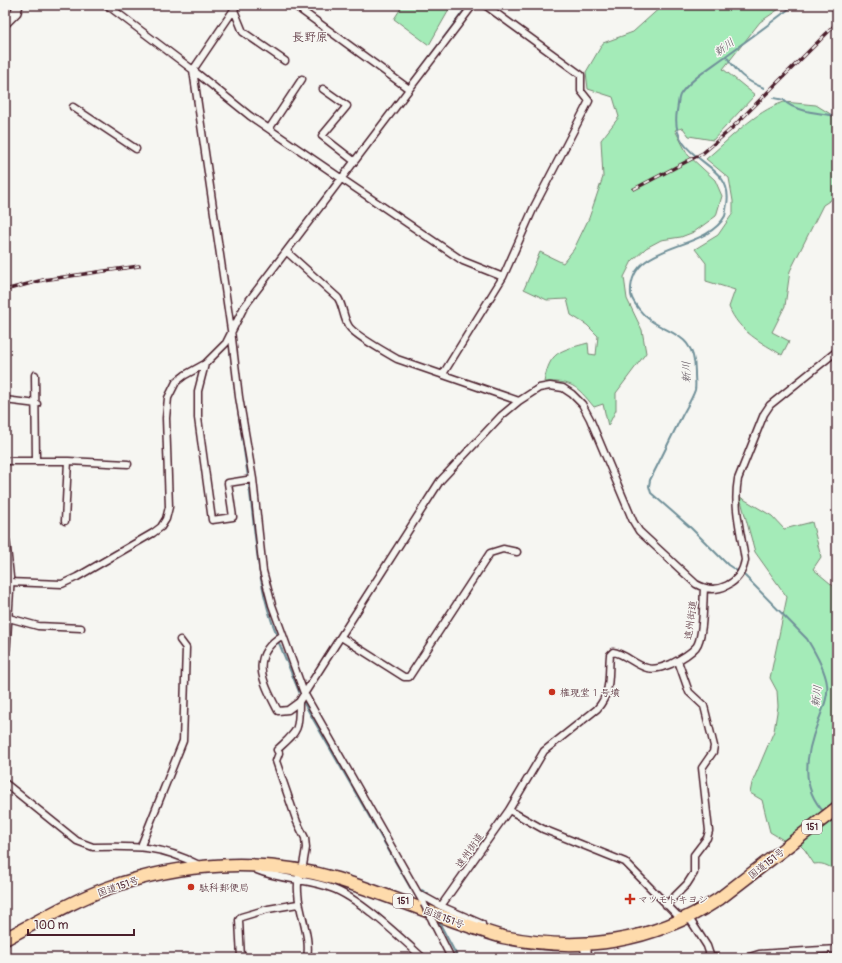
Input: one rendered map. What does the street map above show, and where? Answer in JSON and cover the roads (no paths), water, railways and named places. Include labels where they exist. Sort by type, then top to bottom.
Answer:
[{"type":"highway","name":"国道151号","points":[[5,939],[79,900],[108,888],[163,872],[201,866],[252,865],[322,875],[367,888],[482,931],[503,937],[565,946],[615,941],[649,933],[685,919],[719,899],[837,808]]},
{"type":"main road","points":[[5,23],[16,12],[18,5]]},
{"type":"main road","points":[[5,543],[9,582],[5,648]]},
{"type":"main road","points":[[585,944],[588,958]]},
{"type":"street","points":[[107,5],[269,128],[342,179],[463,261],[503,277]]},
{"type":"street","points":[[294,5],[409,89]]},
{"type":"street","points":[[9,582],[62,584],[116,556],[161,527],[166,519],[169,507],[166,418],[168,398],[176,382],[185,375],[205,364],[226,343],[231,330],[244,307],[473,5]]},
{"type":"street","points":[[443,374],[503,277],[534,207],[589,101],[581,91],[581,75],[485,5]]},
{"type":"street","points":[[235,8],[193,70],[231,330],[239,397],[253,479],[263,571],[282,635],[304,693],[419,894],[451,958]]},
{"type":"street","points":[[235,8],[243,32],[285,61]]},
{"type":"street","points":[[269,128],[302,79]]},
{"type":"street","points":[[323,89],[346,106],[322,136],[354,161]]},
{"type":"street","points":[[74,107],[136,148]]},
{"type":"street","points":[[286,252],[338,298],[350,329],[397,359],[519,401]]},
{"type":"street","name":"遠州街道","points":[[441,906],[509,810],[544,750],[603,703],[607,695],[611,669],[610,656],[613,652],[622,655],[632,662],[652,669],[678,661],[697,646],[700,638],[704,588],[716,590],[731,584],[743,568],[744,560],[742,542],[735,500],[737,484],[764,414],[782,395],[837,351]]},
{"type":"street","points":[[205,364],[198,391],[198,418],[212,520],[233,517],[228,483],[253,479]]},
{"type":"street","points":[[36,375],[36,461]]},
{"type":"street","points":[[282,635],[267,646],[261,659],[265,686],[278,711],[288,710],[299,702],[440,481],[501,416],[519,401],[539,388],[550,386],[563,388],[572,394],[590,418],[633,521],[639,531],[689,578],[704,588]]},
{"type":"street","points":[[5,400],[37,404]]},
{"type":"street","points":[[65,521],[68,461]]},
{"type":"street","points":[[5,462],[68,461],[128,464]]},
{"type":"street","points":[[341,637],[404,677],[410,677],[490,553],[503,549],[517,552]]},
{"type":"street","points":[[6,617],[38,626],[81,628]]},
{"type":"street","points":[[141,846],[183,741],[186,648],[180,640]]},
{"type":"street","points":[[666,905],[687,884],[694,874],[694,855],[707,838],[709,831],[702,768],[713,752],[714,746],[704,706],[689,692],[678,661]]},
{"type":"street","points":[[299,702],[299,726],[293,735],[277,750],[280,754],[276,760],[297,822],[305,838],[306,848],[300,873],[298,904],[309,948],[307,958]]},
{"type":"street","points":[[5,783],[77,841],[93,847],[141,846],[181,856],[201,866]]},
{"type":"street","points":[[509,810],[543,829],[625,862],[677,916],[691,921],[707,946],[711,957],[719,958]]},
{"type":"street","points":[[300,873],[349,897],[423,958]]},
{"type":"street","points":[[419,894],[441,906],[482,924],[482,931]]},
{"type":"street","points":[[241,958],[239,920],[241,917],[268,909],[298,904]]},
{"type":"street","points":[[746,958],[759,954],[837,948]]},
{"type":"waterway","points":[[409,84],[468,5]]},
{"type":"waterway","name":"新川","points":[[794,5],[689,84],[680,95],[677,111],[677,128],[682,141],[691,152],[721,178],[727,190],[725,216],[715,228],[686,243],[654,256],[642,265],[633,277],[631,294],[634,303],[645,316],[683,339],[694,358],[695,390],[650,480],[649,486],[651,493],[691,528],[728,565],[745,576],[807,639],[816,655],[826,678],[827,693],[810,746],[807,769],[811,792],[825,813]]},
{"type":"waterway","points":[[726,56],[746,79],[764,88]]},
{"type":"waterway","points":[[355,156],[405,90]]},
{"type":"waterway","points":[[774,98],[784,100],[793,107],[816,113],[837,116]]},
{"type":"waterway","points":[[341,173],[350,162]]},
{"type":"waterway","points":[[269,269],[335,181]]},
{"type":"waterway","points":[[230,350],[232,365]]},
{"type":"waterway","points":[[234,383],[248,477]]},
{"type":"waterway","points":[[249,486],[261,581],[270,617],[277,635]]},
{"type":"waterway","points":[[279,643],[300,694]]},
{"type":"waterway","points":[[302,700],[411,889]]},
{"type":"waterway","name":"新川","points":[[831,819],[837,825]]},
{"type":"waterway","points":[[422,890],[428,894]]},
{"type":"waterway","points":[[440,924],[458,958]]},
{"type":"railway","points":[[634,189],[703,153],[730,130],[837,23]]},
{"type":"railway","points":[[5,290],[43,280],[139,266]]},
{"type":"place","name":"権現堂１号墳","points":[[552,692]]},
{"type":"place","name":"駄科郵便局","points":[[191,887]]},
{"type":"place","name":"マツモトキヨシ","points":[[630,899]]},
{"type":"district","name":"長野原","points":[[310,37]]}]
